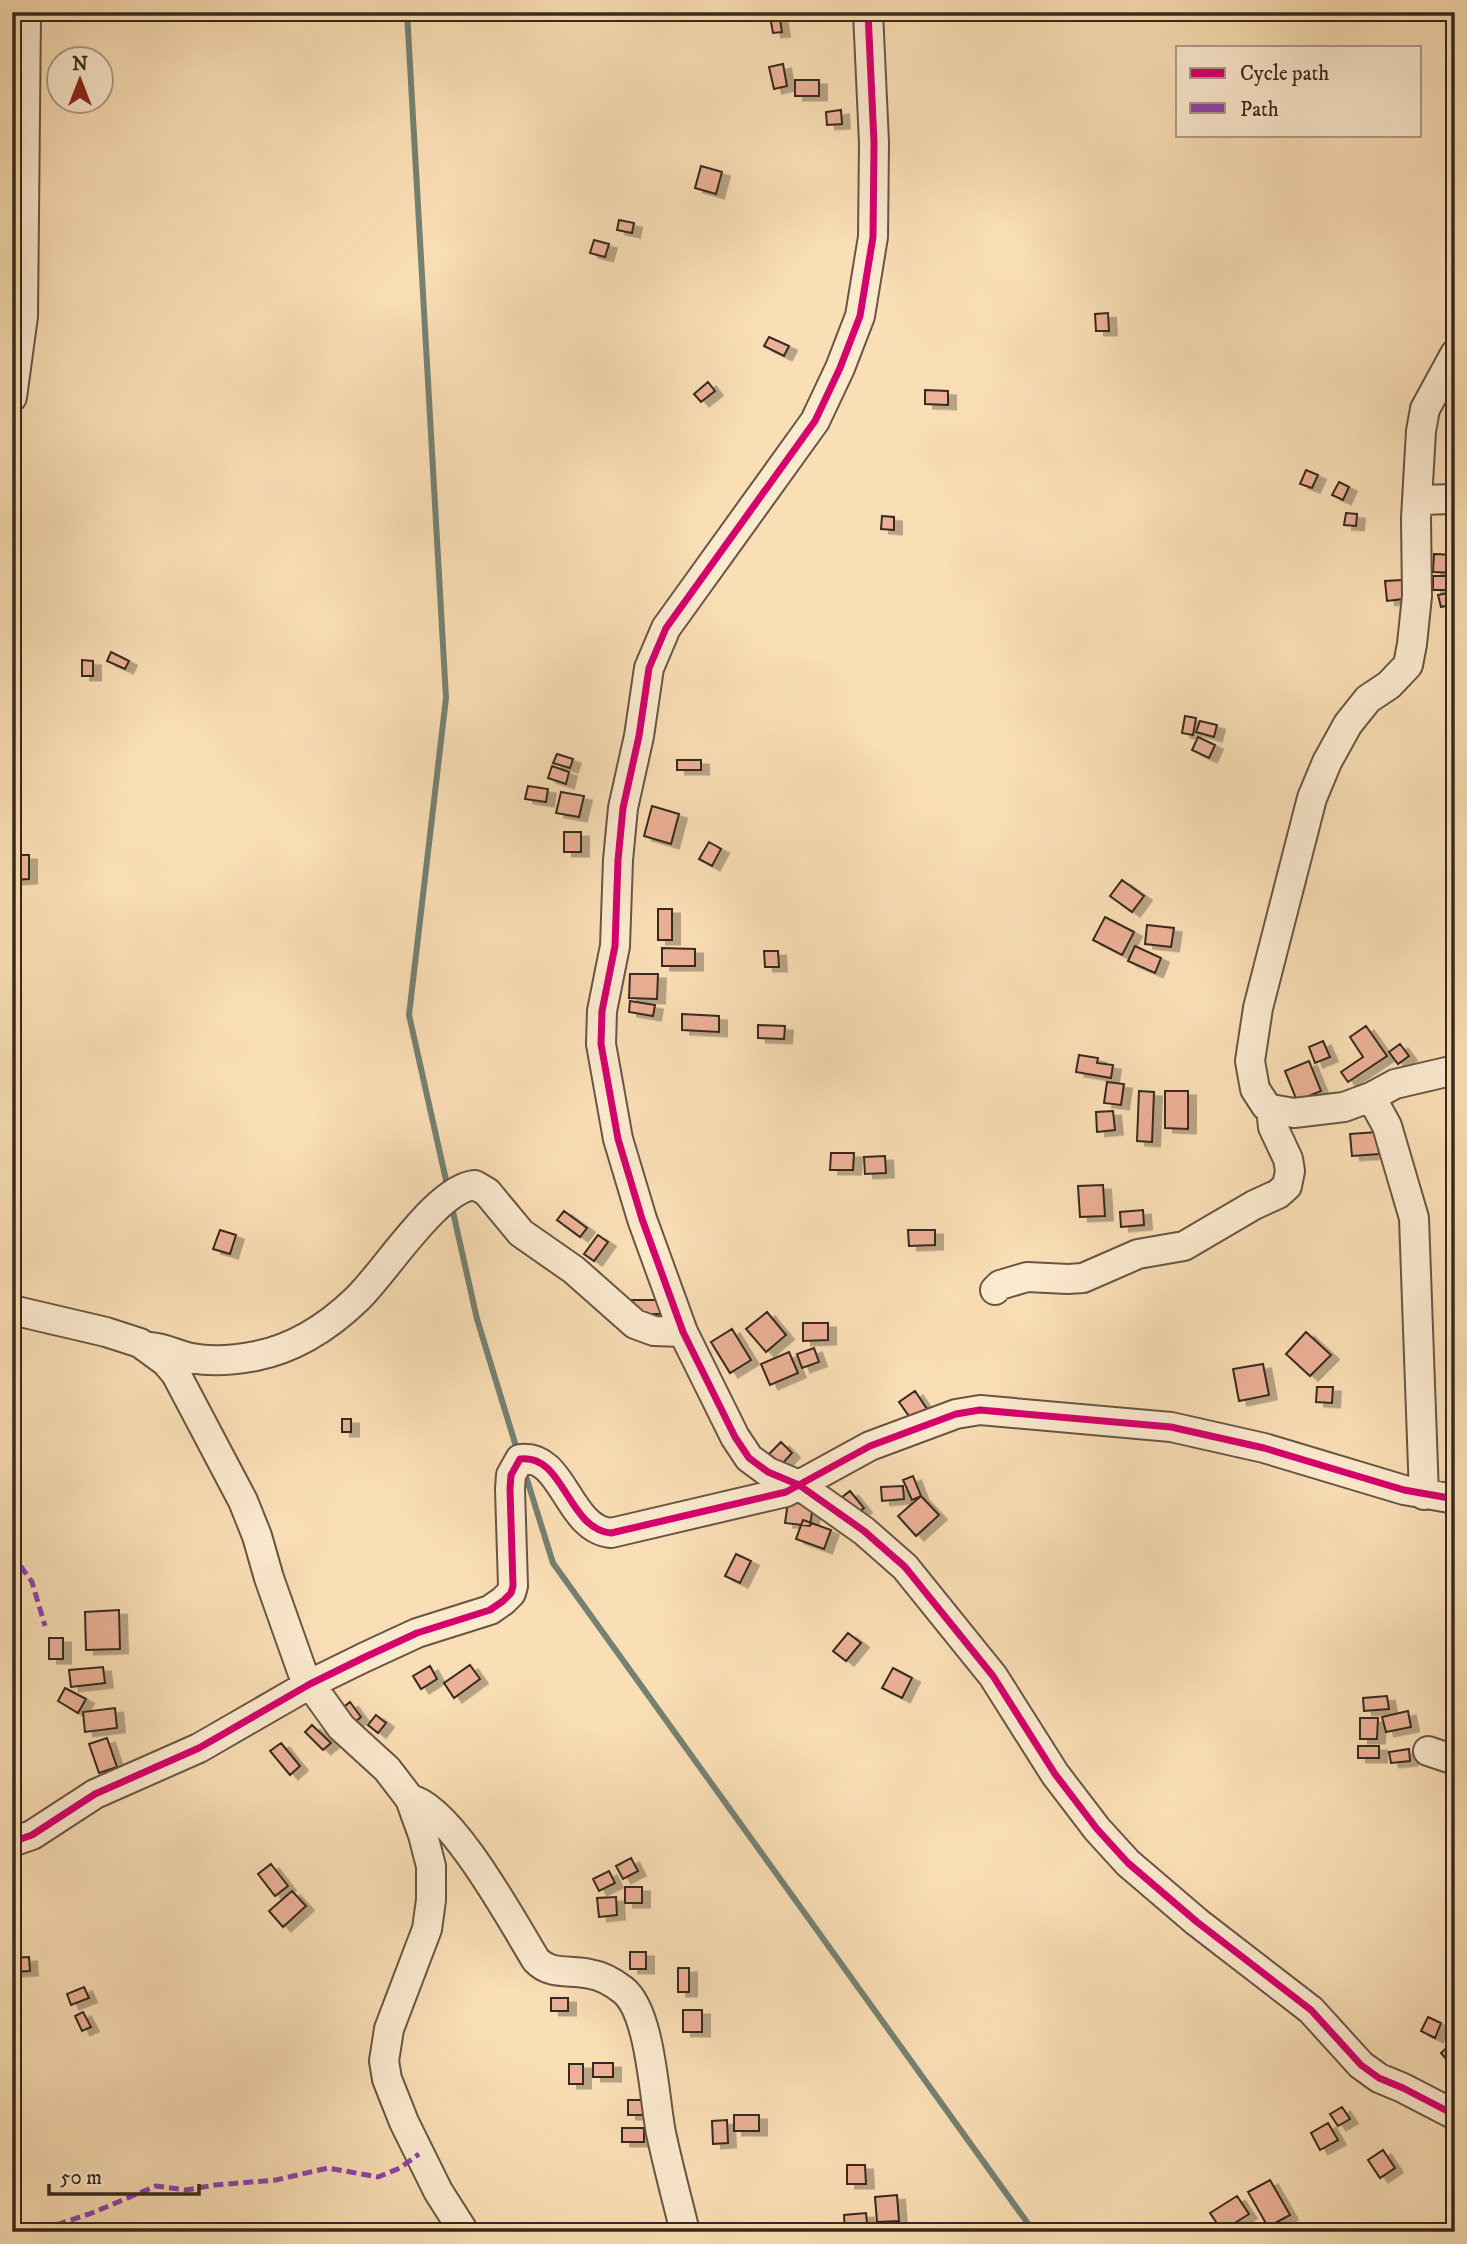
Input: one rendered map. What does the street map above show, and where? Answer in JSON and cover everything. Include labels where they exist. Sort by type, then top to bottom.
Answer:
[{"type":"street","points":[[12,397],[23,316],[18,226],[26,12]]},
{"type":"street","points":[[868,12],[874,143],[873,224],[860,316],[840,369],[815,421],[659,641],[644,690],[639,736],[623,808],[615,946],[602,1011],[601,1044],[618,1139],[642,1219],[683,1332],[728,1424],[749,1458],[768,1472],[800,1485],[864,1531],[905,1567],[993,1676],[1055,1774],[1097,1829],[1128,1863],[1197,1923],[1311,2010],[1361,2065],[1380,2078],[1455,2115]]},
{"type":"street","points":[[1455,354],[1425,409],[1421,430],[1417,500],[1417,596],[1408,665],[1357,711],[1327,762],[1312,798],[1258,1008],[1250,1061],[1255,1089],[1260,1098],[1271,1109],[1294,1113],[1344,1107],[1395,1084],[1455,1070]]},
{"type":"street","points":[[1417,500],[1455,499]]},
{"type":"street","points":[[1371,1097],[1387,1126],[1414,1218],[1424,1495]]},
{"type":"street","points":[[995,1290],[1013,1280],[1027,1277],[1083,1278],[1138,1254],[1184,1246],[1261,1201],[1278,1194],[1287,1185],[1290,1171],[1288,1159],[1273,1127],[1271,1109]]},
{"type":"street","points":[[12,1310],[106,1332],[147,1347],[162,1348],[188,1357],[207,1360],[269,1353],[306,1339],[328,1324],[358,1298],[439,1205],[458,1190],[475,1185],[486,1192],[527,1237],[574,1270],[635,1324],[654,1331],[683,1332]]},
{"type":"street","points":[[147,1347],[176,1374],[243,1501],[296,1658],[310,1684],[341,1727],[387,1769],[410,1799],[431,1866],[430,1900],[427,1929],[389,2029],[384,2061],[387,2079],[404,2122],[438,2192],[464,2232]]},
{"type":"street","points":[[12,1842],[32,1835],[95,1794],[199,1748],[310,1684],[417,1633],[490,1610],[503,1601],[513,1586],[510,1489],[514,1466],[520,1459],[537,1461],[552,1473],[584,1520],[595,1529],[611,1533],[768,1497],[800,1485],[870,1446],[956,1414],[980,1410],[1171,1427],[1264,1448],[1424,1495],[1455,1499]]},
{"type":"street","points":[[1428,1751],[1455,1760]]},
{"type":"street","points":[[410,1799],[431,1809],[449,1829],[500,1898],[542,1967],[601,1977],[624,1991],[630,1998],[638,2011],[646,2039],[661,2134],[685,2232]]},
{"type":"building","points":[[779,14],[782,32],[773,33],[770,16]]},
{"type":"building","points":[[783,64],[787,86],[774,89],[769,67]]},
{"type":"building","points":[[795,80],[819,80],[819,96],[795,96]]},
{"type":"building","points":[[841,110],[842,124],[827,125],[826,112]]},
{"type":"building","points":[[701,166],[722,172],[716,194],[695,188]]},
{"type":"building","points":[[619,220],[634,223],[632,233],[617,230]]},
{"type":"building","points":[[594,240],[609,244],[605,257],[590,253]]},
{"type":"building","points":[[1108,313],[1109,331],[1096,331],[1095,314]]},
{"type":"building","points":[[769,337],[789,346],[784,356],[764,346]]},
{"type":"building","points":[[708,382],[715,391],[701,402],[694,394]]},
{"type":"building","points":[[925,390],[948,391],[948,405],[925,404]]},
{"type":"building","points":[[1306,470],[1318,475],[1312,488],[1300,484]]},
{"type":"building","points":[[1339,482],[1349,487],[1343,500],[1332,495]]},
{"type":"building","points":[[1346,513],[1357,514],[1356,526],[1344,525]]},
{"type":"building","points":[[882,516],[894,517],[894,530],[881,529]]},
{"type":"building","points":[[1434,554],[1455,555],[1455,573],[1433,572]]},
{"type":"building","points":[[1433,576],[1447,576],[1447,590],[1433,590]]},
{"type":"building","points":[[1402,580],[1403,599],[1387,601],[1385,581]]},
{"type":"building","points":[[1453,592],[1455,604],[1441,607],[1438,595]]},
{"type":"building","points":[[111,652],[129,661],[125,669],[107,661]]},
{"type":"building","points":[[82,660],[93,661],[93,676],[82,676]]},
{"type":"building","points":[[1185,716],[1196,718],[1193,735],[1182,733]]},
{"type":"building","points":[[1200,721],[1217,725],[1214,737],[1196,732]]},
{"type":"building","points":[[1198,737],[1215,745],[1209,758],[1192,750]]},
{"type":"building","points":[[557,754],[573,759],[570,768],[553,763]]},
{"type":"building","points":[[677,760],[701,760],[701,770],[677,770]]},
{"type":"building","points":[[552,766],[569,772],[566,784],[548,778]]},
{"type":"building","points":[[528,786],[548,789],[546,802],[525,799]]},
{"type":"building","points":[[561,792],[584,796],[579,817],[556,813]]},
{"type":"building","points":[[652,806],[679,814],[671,844],[644,836]]},
{"type":"building","points":[[564,832],[581,832],[581,852],[564,852]]},
{"type":"building","points":[[709,842],[721,849],[712,866],[699,859]]},
{"type":"building","points":[[12,855],[29,855],[29,879],[12,880]]},
{"type":"building","points":[[1122,880],[1144,896],[1132,912],[1110,896]]},
{"type":"building","points":[[658,909],[672,909],[672,940],[658,940]]},
{"type":"building","points":[[1105,917],[1134,932],[1122,955],[1093,940]]},
{"type":"building","points":[[1147,925],[1174,928],[1171,947],[1145,944]]},
{"type":"building","points":[[1135,946],[1161,958],[1155,973],[1128,961]]},
{"type":"building","points":[[662,948],[695,949],[695,966],[662,966]]},
{"type":"building","points":[[764,951],[778,951],[779,967],[765,967]]},
{"type":"building","points":[[630,974],[658,974],[657,999],[629,998]]},
{"type":"building","points":[[630,1001],[655,1005],[653,1016],[629,1012]]},
{"type":"building","points":[[682,1014],[719,1016],[719,1032],[682,1030]]},
{"type":"building","points":[[758,1025],[785,1026],[784,1039],[758,1038]]},
{"type":"building","points":[[1366,1026],[1387,1056],[1348,1082],[1341,1072],[1363,1057],[1350,1037]]},
{"type":"building","points":[[1323,1041],[1330,1057],[1315,1063],[1309,1047]]},
{"type":"building","points":[[1400,1044],[1409,1056],[1398,1064],[1389,1052]]},
{"type":"building","points":[[1079,1055],[1098,1058],[1097,1063],[1113,1065],[1111,1078],[1076,1072]]},
{"type":"building","points":[[1309,1061],[1321,1091],[1297,1101],[1285,1071]]},
{"type":"building","points":[[1107,1082],[1124,1084],[1121,1105],[1104,1103]]},
{"type":"building","points":[[1139,1091],[1154,1092],[1152,1142],[1137,1141]]},
{"type":"building","points":[[1165,1091],[1188,1091],[1188,1129],[1165,1128]]},
{"type":"building","points":[[1113,1111],[1115,1130],[1097,1132],[1096,1112]]},
{"type":"building","points":[[1377,1132],[1379,1154],[1352,1156],[1350,1134]]},
{"type":"building","points":[[831,1153],[854,1153],[853,1170],[830,1170]]},
{"type":"building","points":[[885,1156],[886,1173],[865,1174],[864,1157]]},
{"type":"building","points":[[1103,1185],[1105,1216],[1080,1217],[1078,1186]]},
{"type":"building","points":[[1143,1210],[1144,1225],[1121,1227],[1120,1212]]},
{"type":"building","points":[[564,1211],[587,1228],[580,1237],[557,1220]]},
{"type":"building","points":[[220,1230],[236,1235],[230,1254],[213,1249]]},
{"type":"building","points":[[908,1230],[935,1230],[935,1245],[909,1246]]},
{"type":"building","points":[[598,1235],[608,1242],[594,1261],[584,1254]]},
{"type":"building","points":[[629,1300],[664,1300],[664,1314],[629,1314]]},
{"type":"building","points":[[767,1312],[786,1335],[766,1352],[746,1329]]},
{"type":"building","points":[[803,1323],[828,1323],[828,1340],[803,1341]]},
{"type":"building","points":[[732,1329],[751,1360],[730,1373],[711,1342]]},
{"type":"building","points":[[1306,1332],[1331,1355],[1310,1376],[1286,1354]]},
{"type":"building","points":[[814,1348],[819,1362],[802,1368],[797,1354]]},
{"type":"building","points":[[789,1352],[798,1373],[770,1385],[761,1364]]},
{"type":"building","points":[[1263,1364],[1269,1395],[1239,1401],[1233,1369]]},
{"type":"building","points":[[1317,1387],[1333,1387],[1332,1403],[1316,1402]]},
{"type":"building","points":[[915,1391],[927,1409],[911,1419],[899,1402]]},
{"type":"building","points":[[342,1419],[351,1419],[351,1432],[342,1432]]},
{"type":"building","points":[[781,1442],[792,1453],[781,1465],[769,1454]]},
{"type":"building","points":[[913,1476],[921,1496],[912,1500],[903,1480]]},
{"type":"building","points":[[903,1486],[904,1499],[882,1501],[881,1487]]},
{"type":"building","points":[[850,1491],[864,1508],[855,1515],[841,1498]]},
{"type":"building","points":[[921,1496],[939,1515],[916,1536],[898,1516]]},
{"type":"building","points":[[788,1502],[813,1505],[810,1526],[785,1523]]},
{"type":"building","points":[[803,1520],[831,1530],[824,1549],[796,1539]]},
{"type":"building","points":[[736,1554],[751,1561],[740,1583],[725,1576]]},
{"type":"building","points":[[119,1610],[120,1649],[86,1650],[85,1612]]},
{"type":"building","points":[[848,1633],[861,1643],[846,1661],[833,1651]]},
{"type":"building","points":[[49,1638],[63,1638],[63,1659],[49,1659]]},
{"type":"building","points":[[470,1665],[480,1679],[454,1698],[444,1683]]},
{"type":"building","points":[[430,1666],[437,1679],[421,1689],[413,1676]]},
{"type":"building","points":[[103,1667],[105,1683],[71,1687],[69,1670]]},
{"type":"building","points":[[893,1668],[912,1678],[902,1698],[882,1688]]},
{"type":"building","points":[[65,1688],[86,1699],[78,1713],[58,1701]]},
{"type":"building","points":[[1387,1696],[1389,1709],[1364,1711],[1363,1698]]},
{"type":"building","points":[[350,1702],[361,1717],[351,1725],[340,1710]]},
{"type":"building","points":[[115,1708],[117,1728],[85,1732],[83,1712]]},
{"type":"building","points":[[1408,1711],[1411,1727],[1386,1732],[1382,1717]]},
{"type":"building","points":[[376,1715],[386,1723],[378,1733],[368,1725]]},
{"type":"building","points":[[1360,1718],[1378,1718],[1377,1739],[1360,1739]]},
{"type":"building","points":[[312,1725],[331,1743],[323,1750],[305,1732]]},
{"type":"building","points":[[107,1738],[117,1767],[99,1773],[89,1744]]},
{"type":"building","points":[[281,1743],[300,1766],[290,1775],[270,1751]]},
{"type":"building","points":[[1358,1746],[1379,1746],[1379,1758],[1358,1758]]},
{"type":"building","points":[[1409,1749],[1410,1761],[1391,1763],[1389,1752]]},
{"type":"building","points":[[631,1858],[638,1871],[623,1879],[616,1866]]},
{"type":"building","points":[[271,1864],[288,1886],[275,1896],[258,1874]]},
{"type":"building","points":[[609,1871],[615,1883],[599,1891],[593,1879]]},
{"type":"building","points":[[625,1887],[642,1887],[642,1903],[625,1903]]},
{"type":"building","points":[[292,1891],[306,1906],[283,1927],[269,1911]]},
{"type":"building","points":[[616,1897],[617,1915],[599,1917],[597,1898]]},
{"type":"building","points":[[630,1952],[646,1952],[646,1969],[630,1969]]},
{"type":"building","points":[[29,1957],[30,1971],[12,1972],[12,1958]]},
{"type":"building","points":[[678,1968],[689,1968],[689,1992],[678,1992]]},
{"type":"building","points":[[84,1987],[89,1998],[71,2005],[67,1994]]},
{"type":"building","points":[[551,1998],[568,1998],[568,2011],[551,2011]]},
{"type":"building","points":[[683,2010],[702,2010],[702,2032],[683,2032]]},
{"type":"building","points":[[83,2012],[91,2027],[82,2031],[75,2016]]},
{"type":"building","points":[[1428,2017],[1441,2023],[1435,2038],[1421,2031]]},
{"type":"building","points":[[1451,2044],[1455,2048],[1455,2069],[1441,2053]]},
{"type":"building","points":[[593,2063],[613,2063],[613,2077],[593,2077]]},
{"type":"building","points":[[569,2064],[583,2064],[583,2084],[569,2084]]},
{"type":"building","points":[[628,2100],[644,2100],[644,2115],[628,2115]]},
{"type":"building","points":[[1342,2107],[1350,2119],[1338,2126],[1330,2114]]},
{"type":"building","points":[[734,2115],[759,2115],[759,2131],[734,2131]]},
{"type":"building","points":[[727,2120],[728,2143],[713,2144],[712,2121]]},
{"type":"building","points":[[1328,2123],[1338,2140],[1320,2150],[1311,2133]]},
{"type":"building","points":[[622,2128],[644,2128],[644,2142],[622,2142]]},
{"type":"building","points":[[1383,2150],[1395,2168],[1380,2178],[1368,2160]]},
{"type":"building","points":[[847,2165],[865,2165],[866,2184],[847,2184]]},
{"type":"building","points":[[1270,2180],[1290,2215],[1268,2227],[1248,2192]]},
{"type":"building","points":[[897,2195],[899,2221],[877,2222],[875,2197]]},
{"type":"building","points":[[1237,2196],[1249,2214],[1222,2231],[1210,2213]]},
{"type":"building","points":[[866,2213],[868,2232],[845,2232],[844,2215]]},
{"type":"building","points":[[1391,2224],[1411,2224],[1411,2232],[1391,2232]]},
{"type":"waterway","points":[[407,12],[446,698],[409,1015],[448,1189]]},
{"type":"waterway","points":[[451,1203],[477,1319],[518,1453]]},
{"type":"waterway","points":[[524,1470],[553,1563],[1034,2232]]},
{"type":"marked path","points":[[12,1554],[32,1582],[45,1626]]},
{"type":"marked path","points":[[12,2232],[59,2224],[156,2186],[186,2190],[276,2180],[328,2168],[378,2177],[400,2168],[419,2154]]},
{"type":"cycle path","points":[[868,12],[874,143],[873,237],[860,316],[840,368],[815,421],[666,628],[649,668],[639,736],[623,808],[615,946],[602,1011],[601,1044],[618,1139],[642,1219],[683,1332],[735,1437],[749,1458],[768,1472],[799,1485],[864,1531],[905,1567],[993,1676],[1055,1774],[1097,1829],[1128,1863],[1197,1922],[1311,2010],[1361,2065],[1379,2078],[1455,2115]]},
{"type":"cycle path","points":[[12,1842],[32,1835],[95,1794],[199,1748],[310,1684],[417,1633],[490,1610],[503,1601],[511,1593],[513,1586],[510,1489],[511,1475],[520,1459],[535,1460],[547,1467],[584,1519],[596,1528],[611,1533],[786,1492],[870,1446],[956,1414],[980,1410],[1171,1427],[1264,1448],[1404,1490],[1455,1499]]}]
